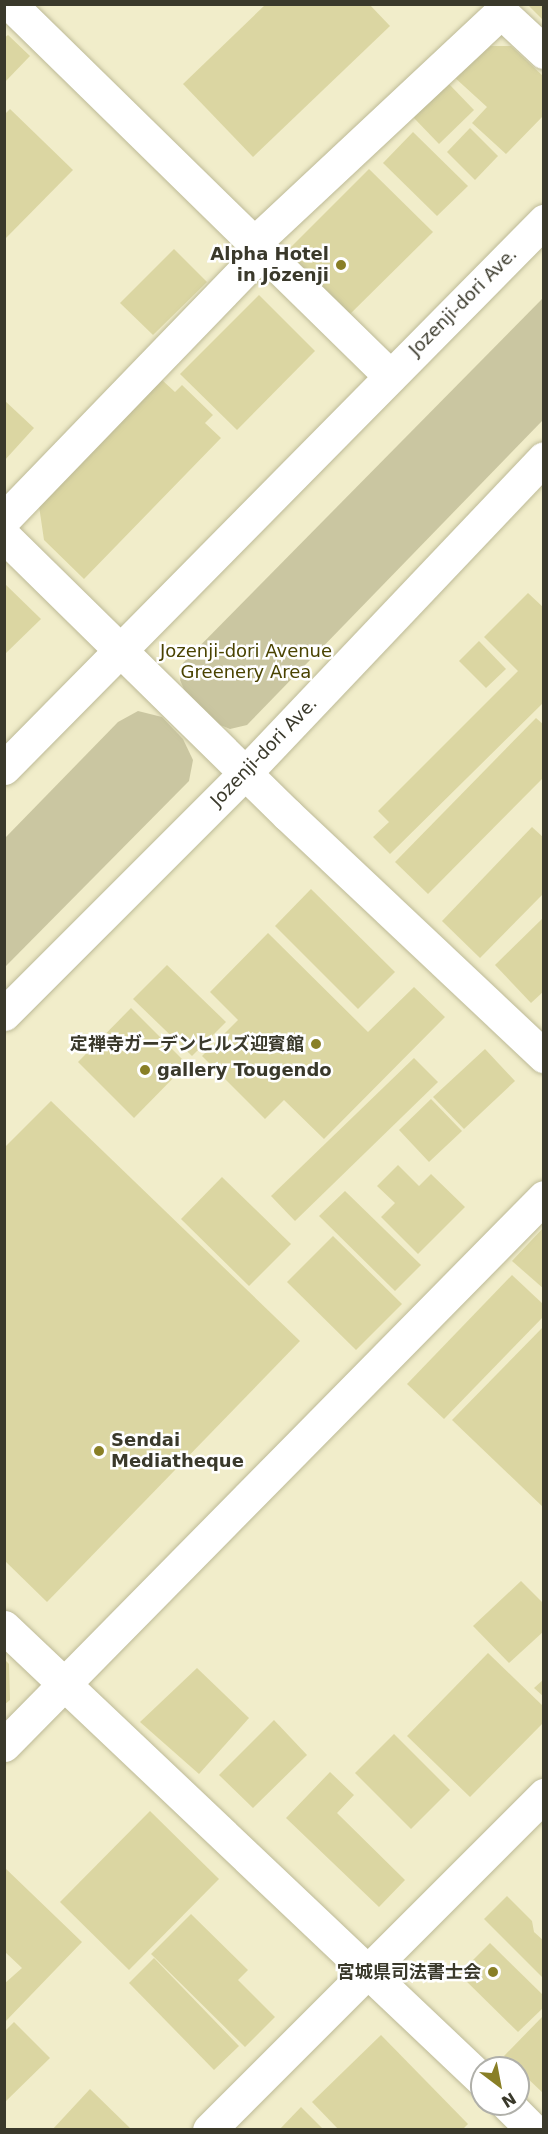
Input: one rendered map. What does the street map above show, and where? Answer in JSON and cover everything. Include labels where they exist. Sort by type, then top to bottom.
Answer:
[{"type":"street","points":[[20,8],[256,249],[390,376]]},
{"type":"street","points":[[4,519],[256,249],[501,12],[543,52]]},
{"type":"street","name":"Jozenji-dori Ave.","points":[[4,768],[543,221]]},
{"type":"street","name":"Jozenji-dori Ave.","points":[[4,1014],[247,771],[543,458]]},
{"type":"street","points":[[4,536],[543,1056]]},
{"type":"street","points":[[4,1745],[543,1197]]},
{"type":"street","points":[[4,1627],[370,1971],[470,2068]]},
{"type":"street","points":[[209,2130],[543,1795]]},
{"type":"street","points":[[519,2116],[533,2130]]},
{"type":"green space","name":"Jozenji-dori Avenue Greenery Area","points":[[543,298],[543,420],[247,725],[230,729],[213,722],[186,694],[180,680],[183,663]]},
{"type":"green space","name":"Jozenji-dori Avenue Greenery Area","points":[[138,711],[162,717],[183,739],[193,760],[189,781],[5,967],[5,838],[118,722]]},
{"type":"building","points":[[266,4],[369,4],[390,26],[253,157],[183,84]]},
{"type":"building","points":[[527,4],[544,4],[544,21]]},
{"type":"building","points":[[8,35],[30,56],[4,83],[4,38]]},
{"type":"building","points":[[481,46],[511,46],[544,77],[544,115],[506,154],[472,123],[487,107],[453,76]]},
{"type":"building","points":[[448,83],[474,110],[439,144],[413,117]]},
{"type":"building","points":[[10,109],[73,170],[4,240],[4,115]]},
{"type":"building","points":[[470,128],[498,156],[475,180],[447,152]]},
{"type":"building","points":[[413,132],[468,186],[437,216],[383,163]]},
{"type":"building","points":[[369,169],[433,232],[342,322],[279,259]]},
{"type":"building","points":[[174,249],[207,282],[153,335],[120,303]]},
{"type":"building","points":[[259,295],[315,351],[237,430],[180,374]]},
{"type":"building","points":[[162,380],[175,392],[182,385],[213,415],[205,423],[221,438],[84,579],[44,540],[39,506]]},
{"type":"building","points":[[4,400],[34,428],[4,461]]},
{"type":"building","points":[[4,583],[41,619],[4,655]]},
{"type":"building","points":[[528,593],[544,608],[544,702],[390,854],[373,837],[389,822],[378,811],[518,671],[484,637]]},
{"type":"building","points":[[479,641],[506,669],[486,688],[459,661]]},
{"type":"building","points":[[536,718],[544,725],[544,777],[428,894],[395,862]]},
{"type":"building","points":[[532,827],[544,838],[544,893],[480,958],[442,921]]},
{"type":"building","points":[[311,889],[395,972],[358,1009],[275,926]]},
{"type":"building","points":[[544,917],[544,991],[531,1003],[495,965]]},
{"type":"building","name":"定禅寺ガーデンヒルズ迎賓館","points":[[268,933],[368,1032],[414,987],[445,1017],[324,1139],[284,1100],[265,1119],[202,1056],[238,1020],[210,992]]},
{"type":"building","points":[[167,965],[226,1022],[192,1056],[133,999]]},
{"type":"building","points":[[131,1008],[187,1064],[134,1118],[78,1062]]},
{"type":"building","points":[[485,1049],[515,1081],[464,1129],[433,1097]]},
{"type":"building","points":[[414,1058],[438,1082],[295,1221],[271,1196]]},
{"type":"building","points":[[431,1099],[462,1131],[429,1162],[399,1130]]},
{"type":"building","name":"Sendai Mediatheque","points":[[51,1101],[300,1341],[47,1602],[4,1560],[4,1148]]},
{"type":"building","points":[[398,1165],[419,1186],[431,1174],[465,1207],[418,1254],[381,1217],[395,1203],[377,1186]]},
{"type":"building","points":[[222,1177],[291,1244],[249,1286],[181,1219]]},
{"type":"building","points":[[345,1191],[421,1265],[395,1291],[319,1216]]},
{"type":"building","points":[[544,1227],[544,1289],[512,1261]]},
{"type":"building","points":[[333,1236],[402,1304],[356,1350],[287,1282]]},
{"type":"building","points":[[512,1275],[544,1305],[544,1316],[444,1419],[407,1384]]},
{"type":"building","points":[[544,1326],[544,1508],[452,1420]]},
{"type":"building","points":[[521,1581],[544,1604],[544,1631],[509,1663],[473,1626]]},
{"type":"building","points":[[488,1653],[544,1707],[544,1722],[470,1797],[407,1736]]},
{"type":"building","points":[[4,1659],[9,1664],[10,1700],[4,1705]]},
{"type":"building","points":[[197,1668],[249,1718],[199,1774],[140,1722]]},
{"type":"building","points":[[544,1679],[544,1697],[534,1688]]},
{"type":"building","points":[[274,1720],[307,1755],[253,1808],[219,1775]]},
{"type":"building","points":[[394,1734],[450,1790],[411,1829],[355,1773]]},
{"type":"building","points":[[330,1772],[354,1795],[337,1813],[405,1880],[379,1907],[286,1818]]},
{"type":"building","points":[[150,1811],[219,1879],[129,1970],[60,1902]]},
{"type":"building","points":[[4,1867],[82,1942],[4,2023],[4,1984],[22,1968],[4,1951]]},
{"type":"building","points":[[507,1896],[532,1921],[534,1932],[544,1941],[544,1979],[484,1919]]},
{"type":"building","points":[[191,1914],[248,1970],[238,1980],[275,2017],[245,2047],[151,1954]]},
{"type":"building","points":[[490,1943],[544,1996],[544,2007],[518,2032],[459,1974]]},
{"type":"building","points":[[154,1958],[239,2046],[214,2070],[129,1983]]},
{"type":"building","points":[[544,2015],[544,2094],[530,2081],[530,2056],[504,2056]]},
{"type":"building","points":[[14,2022],[50,2058],[4,2103],[4,2032]]},
{"type":"building","points":[[381,2035],[468,2124],[462,2130],[339,2130],[312,2102]]},
{"type":"building","points":[[90,2089],[132,2130],[52,2130]]},
{"type":"building","points":[[301,2107],[324,2130],[279,2130]]},
{"type":"place","name":"Alpha Hotel in Jōzenji","points":[[341,265]]},
{"type":"place","name":"定禅寺ガーデンヒルズ迎賓館","points":[[316,1044]]},
{"type":"place","name":"gallery Tougendo","points":[[145,1070]]},
{"type":"place","name":"Sendai Mediatheque","points":[[99,1451]]},
{"type":"place","name":"宮城県司法書士会","points":[[493,1972]]}]
